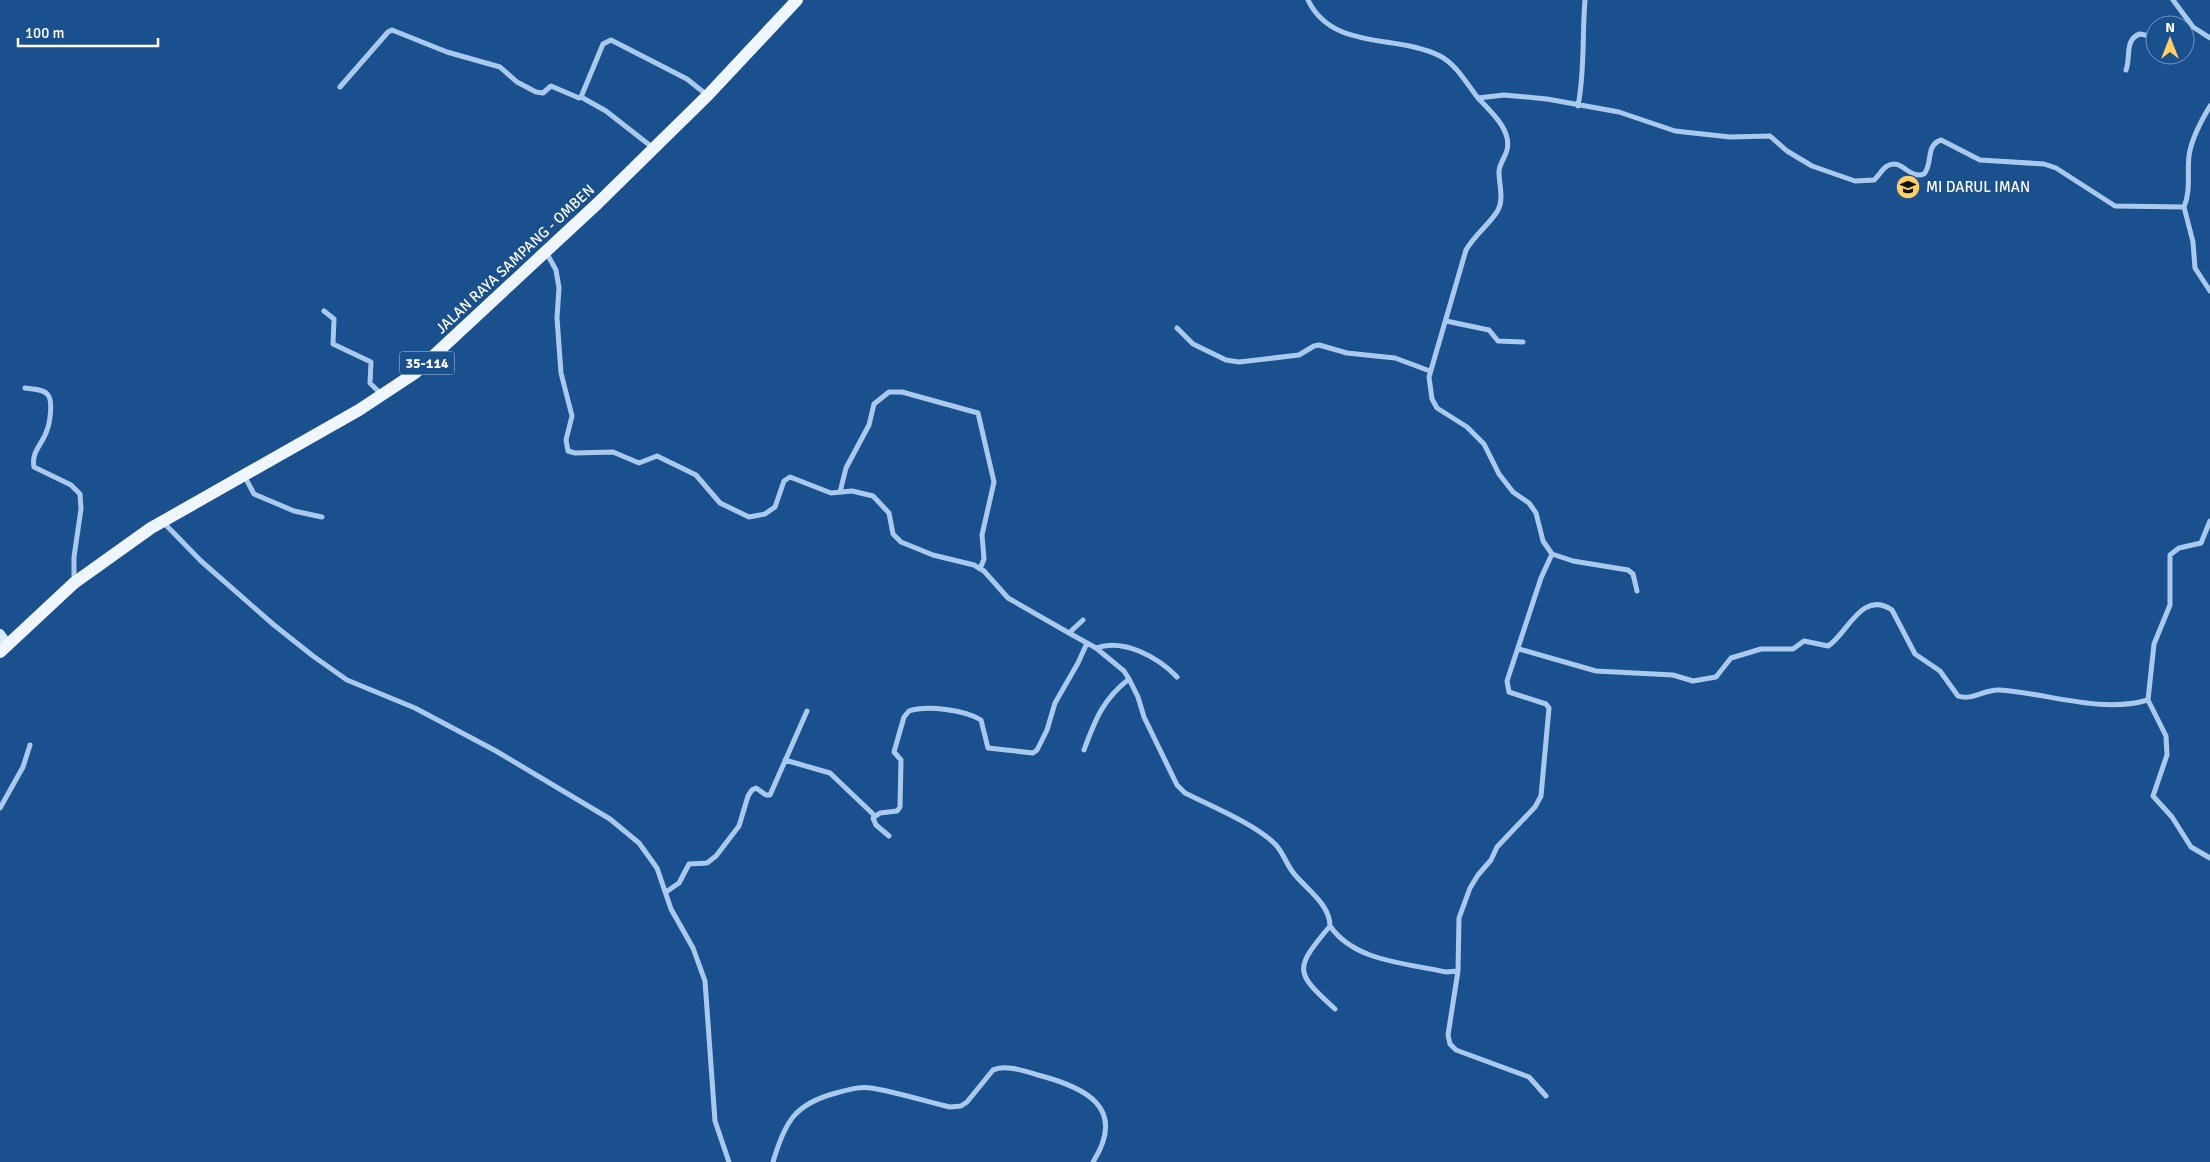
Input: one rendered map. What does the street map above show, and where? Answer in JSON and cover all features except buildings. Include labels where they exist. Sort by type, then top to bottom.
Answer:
[{"type":"main road","name":"JALAN RAYA SAMPANG - OMBEN","points":[[2,643],[74,583],[162,521],[244,476],[382,395],[431,359],[546,252],[708,95],[797,0]]},
{"type":"street","points":[[1308,0],[1318,17],[1326,24],[1341,31],[1358,37],[1438,55],[1450,63],[1500,124],[1507,138],[1507,150],[1499,169],[1501,201],[1498,212],[1475,235],[1466,250],[1430,371],[1430,388],[1437,408],[1467,427],[1484,444],[1498,474],[1513,492],[1529,503],[1536,513],[1543,541],[1552,554],[1566,560],[1628,570],[1633,574],[1637,592]]},
{"type":"street","points":[[1578,106],[1583,77],[1582,35],[1585,0]]},
{"type":"street","points":[[2173,0],[2182,15]]},
{"type":"street","points":[[2195,29],[2210,38]]},
{"type":"street","points":[[340,87],[388,32],[392,30],[448,52],[500,67],[517,82],[536,92],[543,93],[551,86],[582,97],[606,111],[653,148]]},
{"type":"street","points":[[2126,70],[2129,46],[2135,36],[2145,34]]},
{"type":"street","points":[[582,97],[603,44],[608,40],[681,76],[708,95]]},
{"type":"street","points":[[1478,98],[1522,96],[1619,112],[1675,131],[1730,138],[1770,136],[1800,160],[1855,181],[1874,180],[1885,167],[1892,164],[1899,165],[1911,174],[1924,174],[1927,170],[1931,149],[1936,142],[1941,140],[1980,160],[2044,164],[2056,168],[2115,206],[2184,207]]},
{"type":"street","points":[[2210,106],[2202,120],[2191,149],[2187,195],[2184,207],[2194,242],[2195,268],[2210,292]]},
{"type":"street","points":[[546,252],[556,270],[559,288],[557,318],[561,373],[572,416],[566,440],[568,451],[575,453],[613,452],[639,463],[657,456],[696,475],[720,502],[749,517],[765,514],[775,507],[784,481],[790,477],[831,493],[857,491],[873,496],[889,514],[895,537],[901,542],[933,555],[980,569],[1008,598],[1096,648],[1124,671],[1138,697],[1144,717],[1177,785],[1185,792],[1255,829],[1276,845],[1295,875],[1323,907],[1330,926],[1347,945],[1375,957],[1446,972],[1458,971]]},
{"type":"street","points":[[324,311],[334,319],[333,344],[371,362],[370,383],[382,395]]},
{"type":"street","points":[[1446,321],[1489,330],[1498,341],[1523,342]]},
{"type":"street","points":[[1177,328],[1193,344],[1226,360],[1239,362],[1299,355],[1319,345],[1347,353],[1395,358],[1430,371]]},
{"type":"street","points":[[25,388],[45,392],[48,395],[50,404],[47,431],[33,458],[34,467],[71,484],[80,494],[81,508],[74,557],[74,583]]},
{"type":"street","points":[[840,492],[846,468],[869,425],[874,404],[884,394],[894,391],[902,392],[978,413],[994,482],[982,535],[984,559],[980,569]]},
{"type":"street","points":[[244,476],[254,494],[294,511],[322,517]]},
{"type":"street","points":[[162,521],[201,561],[312,656],[347,680],[440,720],[610,819],[627,832],[652,859],[672,909],[693,948],[705,981],[715,1121],[729,1162]]},
{"type":"street","points":[[2210,524],[2201,543],[2179,548],[2170,555],[2170,605],[2154,644],[2148,700],[2163,728],[2167,745],[2167,755],[2153,796],[2172,817],[2191,848],[2210,858]]},
{"type":"street","points":[[1546,1096],[1529,1077],[1456,1050],[1450,1044],[1448,1035],[1458,971],[1459,918],[1470,888],[1491,860],[1498,847],[1536,807],[1542,796],[1550,711],[1548,706],[1516,695],[1507,689],[1508,677],[1519,649],[1541,578],[1552,554]]},
{"type":"street","points":[[1519,649],[1596,671],[1673,675],[1693,681],[1709,680],[1722,672],[1731,658],[1761,649],[1793,649],[1804,641],[1828,646],[1834,643],[1854,616],[1866,608],[1880,606],[1892,610],[1915,654],[1940,671],[1958,696],[1967,698],[1999,690],[2112,706],[2134,704],[2148,700]]},
{"type":"street","points":[[1069,632],[1083,620]]},
{"type":"street","points":[[874,815],[897,811],[900,807],[900,760],[894,752],[904,718],[909,711],[915,709],[962,712],[981,720],[988,748],[1033,753],[1037,750],[1047,730],[1055,703],[1087,643]]},
{"type":"street","points":[[1096,648],[1110,644],[1129,648],[1159,662],[1177,677]]},
{"type":"street","points":[[1084,750],[1104,704],[1115,690],[1129,679]]},
{"type":"street","points":[[666,892],[678,883],[689,864],[707,863],[716,856],[739,826],[750,791],[756,788],[766,795],[770,794],[808,711]]},
{"type":"street","points":[[0,808],[23,766],[30,745]]},
{"type":"street","points":[[785,760],[830,774],[847,787],[874,815],[876,825],[889,836]]},
{"type":"street","points":[[1330,926],[1308,955],[1304,974],[1309,985],[1334,1010]]},
{"type":"street","points":[[773,1162],[781,1140],[794,1115],[805,1104],[823,1096],[869,1087],[950,1107],[961,1106],[967,1102],[993,1070],[1000,1067],[1023,1071],[1077,1088],[1097,1102],[1103,1110],[1104,1138],[1092,1162]]},
{"type":"place","name":"MI DARUL IMAN","points":[[1908,187]]}]
